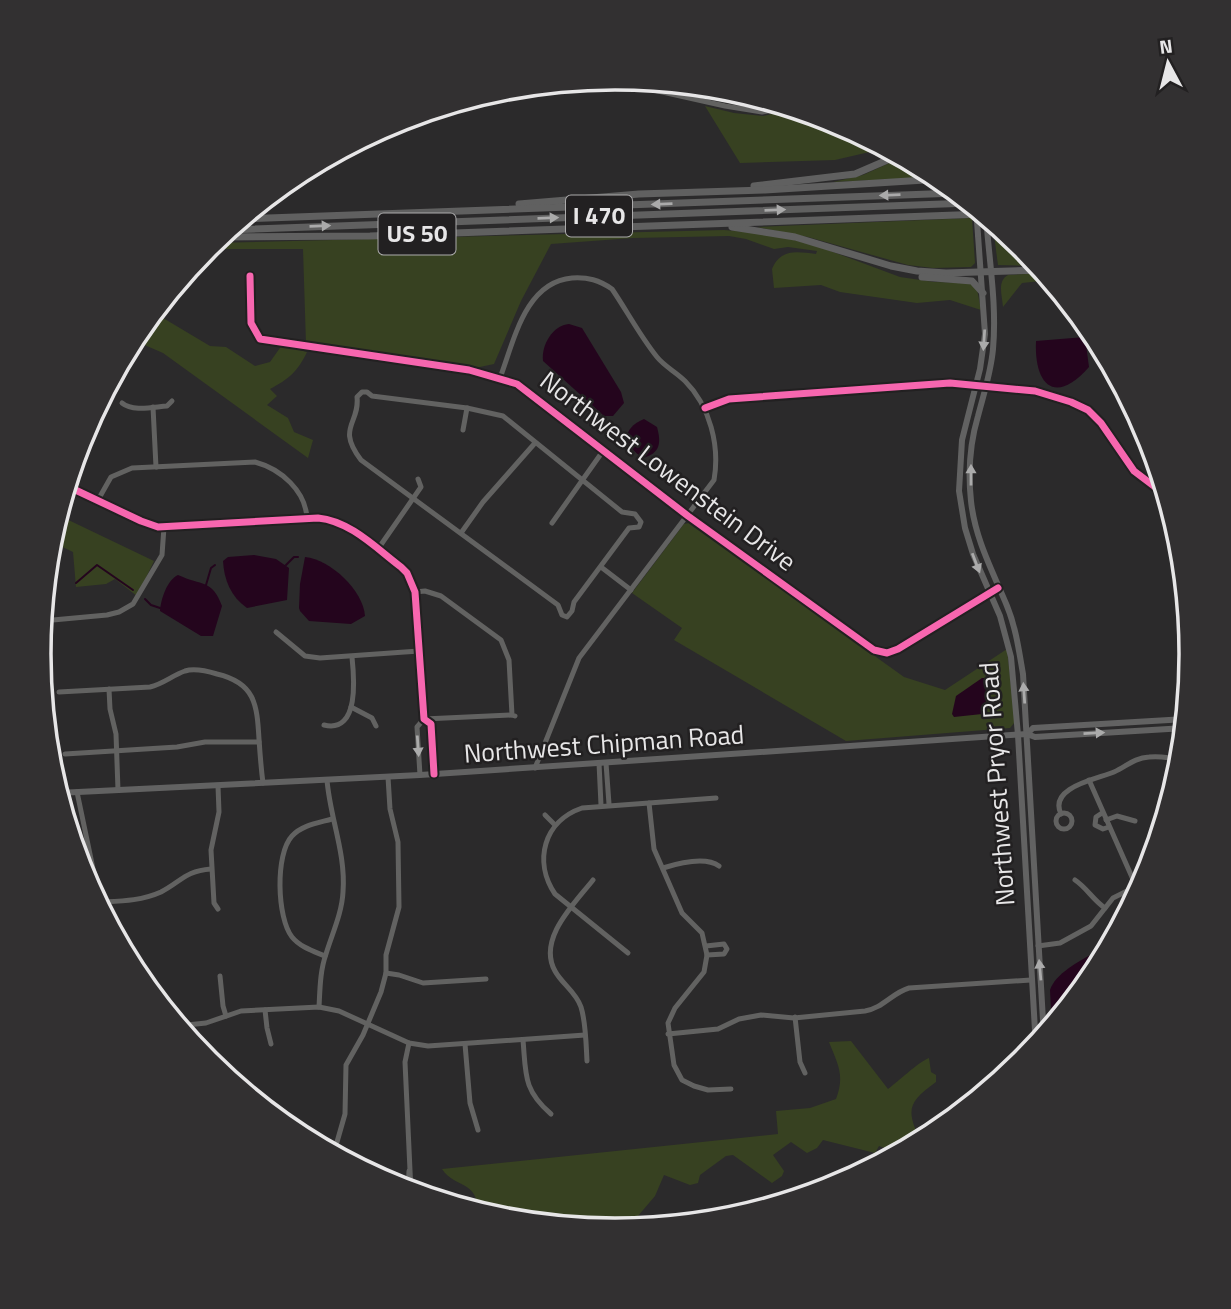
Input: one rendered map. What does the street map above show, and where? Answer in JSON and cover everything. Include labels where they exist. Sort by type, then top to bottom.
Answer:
[{"type":"highway","points":[[712,191],[855,174],[888,160]]},
{"type":"highway","points":[[454,211],[598,197],[922,180]]},
{"type":"highway","name":"I 470","points":[[257,218],[941,194]]},
{"type":"highway","name":"I 470","points":[[244,229],[956,204]]},
{"type":"highway","name":"US 50","points":[[236,237],[370,236],[970,215]]},
{"type":"highway","points":[[714,224],[795,237],[917,271],[1029,271]]},
{"type":"highway","points":[[866,258],[921,277],[972,281],[983,293]]},
{"type":"main road","name":"Northwest Pryor Road","points":[[977,221],[985,334],[980,369],[962,440],[960,491],[972,554],[1000,616],[1011,657],[1018,734],[1035,1033]]},
{"type":"main road","name":"Northwest Pryor Road","points":[[987,229],[994,328],[988,387],[977,418],[972,444],[971,502],[984,553],[1008,608],[1019,647],[1027,734],[1043,1023]]},
{"type":"main road","name":"Northwest Chipman Road","points":[[1027,734],[1033,729],[1176,720]]},
{"type":"main road","points":[[1116,732],[1133,722]]},
{"type":"main road","name":"Northwest Chipman Road","points":[[68,792],[535,768],[1018,734],[1035,737],[1175,729]]},
{"type":"main road","points":[[1026,894],[1037,925]]},
{"type":"street","points":[[663,92],[725,106],[768,111]]},
{"type":"street","name":"Northwest Lowenstein Drive","points":[[250,275],[251,323],[260,339],[469,370],[500,377],[525,389],[688,516],[874,650],[887,653],[898,649],[998,588]]},
{"type":"street","points":[[500,377],[528,306],[540,291],[565,278],[583,277],[602,281],[612,289],[659,359],[699,396],[705,408],[717,461],[714,480],[579,658],[535,768]]},
{"type":"street","points":[[705,408],[729,399],[950,383],[1035,391],[1082,406],[1101,423],[1134,471],[1154,486]]},
{"type":"street","points":[[362,392],[367,392],[372,396],[467,408],[503,416],[535,443],[622,512],[639,516],[641,522],[639,527],[629,528],[572,605],[572,611],[567,617],[562,615],[558,604],[361,460],[349,432],[358,407],[357,397],[362,392]]},
{"type":"street","points":[[122,403],[128,408],[153,407],[166,406],[172,401]]},
{"type":"street","points":[[153,407],[156,467]]},
{"type":"street","points":[[463,430],[467,408]]},
{"type":"street","points":[[461,533],[482,502],[535,443]]},
{"type":"street","points":[[552,523],[603,451]]},
{"type":"street","points":[[98,500],[107,482],[132,468],[247,462],[261,464],[299,491],[305,502],[307,519]]},
{"type":"street","points":[[378,550],[421,487],[418,479]]},
{"type":"street","points":[[76,490],[141,521],[164,527],[307,519],[340,522],[407,573],[415,592],[424,719],[417,727],[420,775]]},
{"type":"street","points":[[52,619],[107,615],[133,604],[162,555],[164,527]]},
{"type":"street","points":[[601,567],[631,590]]},
{"type":"street","points":[[415,592],[425,591],[441,596],[501,640],[509,660],[513,715],[424,719]]},
{"type":"street","points":[[276,632],[305,656],[320,658],[419,651]]},
{"type":"street","points":[[324,725],[330,727],[340,723],[355,698],[352,657]]},
{"type":"street","points":[[60,692],[150,687],[163,684],[183,672],[195,670],[228,676],[249,691],[255,701],[263,783]]},
{"type":"street","points":[[109,689],[116,734],[118,790]]},
{"type":"street","points":[[351,707],[372,718],[376,726]]},
{"type":"street","points":[[424,719],[431,724],[434,774]]},
{"type":"street","points":[[65,754],[177,747],[205,742],[259,742]]},
{"type":"street","points":[[1061,814],[1059,800],[1068,790],[1118,770],[1131,760],[1150,757],[1170,758]]},
{"type":"street","points":[[602,763],[609,804]]},
{"type":"street","points":[[601,805],[602,763]]},
{"type":"street","points":[[337,1142],[345,1114],[346,1065],[381,992],[386,973],[386,955],[401,895],[398,842],[390,809],[388,777]]},
{"type":"street","points":[[319,1007],[321,972],[343,895],[341,852],[332,819],[327,780]]},
{"type":"street","points":[[1089,780],[1133,880]]},
{"type":"street","points":[[218,786],[218,825],[211,842],[214,903],[218,909]]},
{"type":"street","points":[[77,792],[91,863]]},
{"type":"street","points":[[628,953],[555,894],[548,883],[544,867],[546,840],[564,816],[576,810],[609,804],[716,798]]},
{"type":"street","points":[[649,803],[652,840],[682,913],[702,933],[707,955],[704,972],[671,1016],[668,1034],[674,1065],[682,1080],[709,1090],[731,1089]]},
{"type":"street","points":[[1102,813],[1096,817],[1095,825],[1103,829],[1109,827]]},
{"type":"street","points":[[545,815],[555,825]]},
{"type":"street","points":[[1106,820],[1117,816],[1135,821]]},
{"type":"street","points":[[325,956],[299,944],[286,928],[280,863],[283,851],[296,833],[307,826],[332,819]]},
{"type":"street","points":[[663,868],[707,861],[719,866]]},
{"type":"street","points":[[109,903],[137,900],[172,886],[190,872],[211,869]]},
{"type":"street","points":[[587,1061],[580,1005],[554,970],[551,957],[556,933],[593,880]]},
{"type":"street","points":[[1075,880],[1087,888],[1092,898],[1105,908]]},
{"type":"street","points":[[1038,946],[1066,940],[1091,926],[1113,898],[1128,890]]},
{"type":"street","points":[[706,946],[724,944],[727,949],[724,954],[707,955]]},
{"type":"street","points":[[386,973],[423,983],[486,979]]},
{"type":"street","points":[[220,976],[226,1016]]},
{"type":"street","points":[[668,1034],[718,1029],[745,1017],[796,1017],[873,1010],[898,991],[909,988],[1031,980]]},
{"type":"street","points":[[189,1025],[206,1023],[242,1012],[319,1007],[340,1011],[409,1043],[428,1046],[585,1035]]},
{"type":"street","points":[[265,1010],[271,1044]]},
{"type":"street","points":[[796,1017],[800,1062],[805,1073]]},
{"type":"street","points":[[523,1040],[529,1089],[536,1101],[551,1114]]},
{"type":"street","points":[[409,1043],[405,1062],[409,1180]]},
{"type":"street","points":[[465,1044],[470,1102],[478,1130]]},
{"type":"street","points":[[676,1087],[682,1080]]},
{"type":"green space","points":[[705,106],[763,116],[775,113],[832,133],[872,151],[835,160],[740,163]]},
{"type":"green space","points":[[892,162],[918,178],[833,182],[863,175]]},
{"type":"green space","points":[[972,218],[975,263],[971,267],[933,268],[908,265],[808,237],[757,227]]},
{"type":"green space","points":[[724,230],[771,234],[817,246],[900,277],[934,282],[972,283],[977,289],[981,310],[950,300],[917,303],[840,292],[821,285],[774,288],[772,269],[780,258],[790,253],[816,254],[817,251],[788,247],[774,249],[729,236],[633,238],[551,244],[521,301],[494,364],[475,368],[306,344],[303,249],[222,249],[229,243]]},
{"type":"green space","points":[[994,236],[1025,266],[998,265]]},
{"type":"green space","points":[[1032,274],[1039,281],[1022,283],[1003,307],[1002,281],[1008,275]]},
{"type":"green space","points":[[162,318],[210,346],[226,347],[255,366],[270,362],[282,345],[307,352],[292,374],[270,389],[277,396],[267,405],[288,418],[294,432],[313,440],[308,458],[163,353],[144,345]]},
{"type":"green space","points":[[67,520],[154,561],[137,596],[115,579],[106,584],[76,587],[73,552],[62,547]]},
{"type":"green space","points":[[689,523],[904,677],[945,690],[1007,649],[1015,722],[1010,728],[846,741],[674,640],[682,628],[632,593],[684,524]]},
{"type":"green space","points":[[851,1041],[888,1089],[929,1058],[936,1082],[919,1096],[912,1108],[917,1132],[888,1149],[879,1146],[875,1153],[823,1140],[817,1148],[807,1153],[791,1142],[773,1155],[784,1171],[782,1176],[772,1183],[733,1155],[726,1156],[700,1175],[698,1183],[690,1185],[664,1175],[655,1196],[636,1218],[579,1218],[477,1202],[470,1189],[453,1180],[442,1169],[778,1134],[776,1111],[810,1108],[836,1099],[840,1076],[829,1042]]},
{"type":"shaded area","points":[[569,324],[582,328],[621,392],[624,403],[613,416],[604,416],[543,361],[549,337],[558,328]]},
{"type":"shaded area","points":[[1082,337],[1086,342],[1089,367],[1066,386],[1057,388],[1049,385],[1039,369],[1036,341]]},
{"type":"shaded area","points":[[644,419],[657,427],[659,442],[653,453],[643,458],[632,448],[627,438],[631,428]]},
{"type":"shaded area","points":[[254,555],[276,559],[289,568],[287,600],[247,608],[241,604],[227,581],[223,561],[228,557]]},
{"type":"shaded area","points":[[305,557],[325,564],[344,578],[358,596],[365,616],[351,624],[309,621],[299,608]]},
{"type":"shaded area","points":[[178,575],[205,584],[218,597],[222,606],[213,636],[201,636],[160,611],[165,590]]},
{"type":"shaded area","points":[[982,678],[988,680],[985,711],[982,714],[954,717],[952,714],[956,696]]},
{"type":"shaded area","points":[[1095,953],[1051,1013],[1050,990],[1053,984],[1068,968]]},
{"type":"waterway","points":[[286,565],[294,557],[298,557]]},
{"type":"waterway","points":[[76,583],[97,565],[133,590]]},
{"type":"waterway","points":[[206,585],[211,568],[215,565]]},
{"type":"waterway","points":[[145,599],[160,608]]},
{"type":"cycle path","points":[[250,276],[251,323],[260,339],[469,370],[517,384],[688,516],[874,650],[887,653],[898,649],[998,588]]},
{"type":"cycle path","points":[[705,408],[729,399],[950,383],[1035,391],[1088,410],[1101,423],[1134,471],[1154,486]]},
{"type":"cycle path","points":[[76,490],[158,527],[318,518],[341,524],[372,544],[407,573],[415,592],[424,719],[431,724],[434,774]]}]
